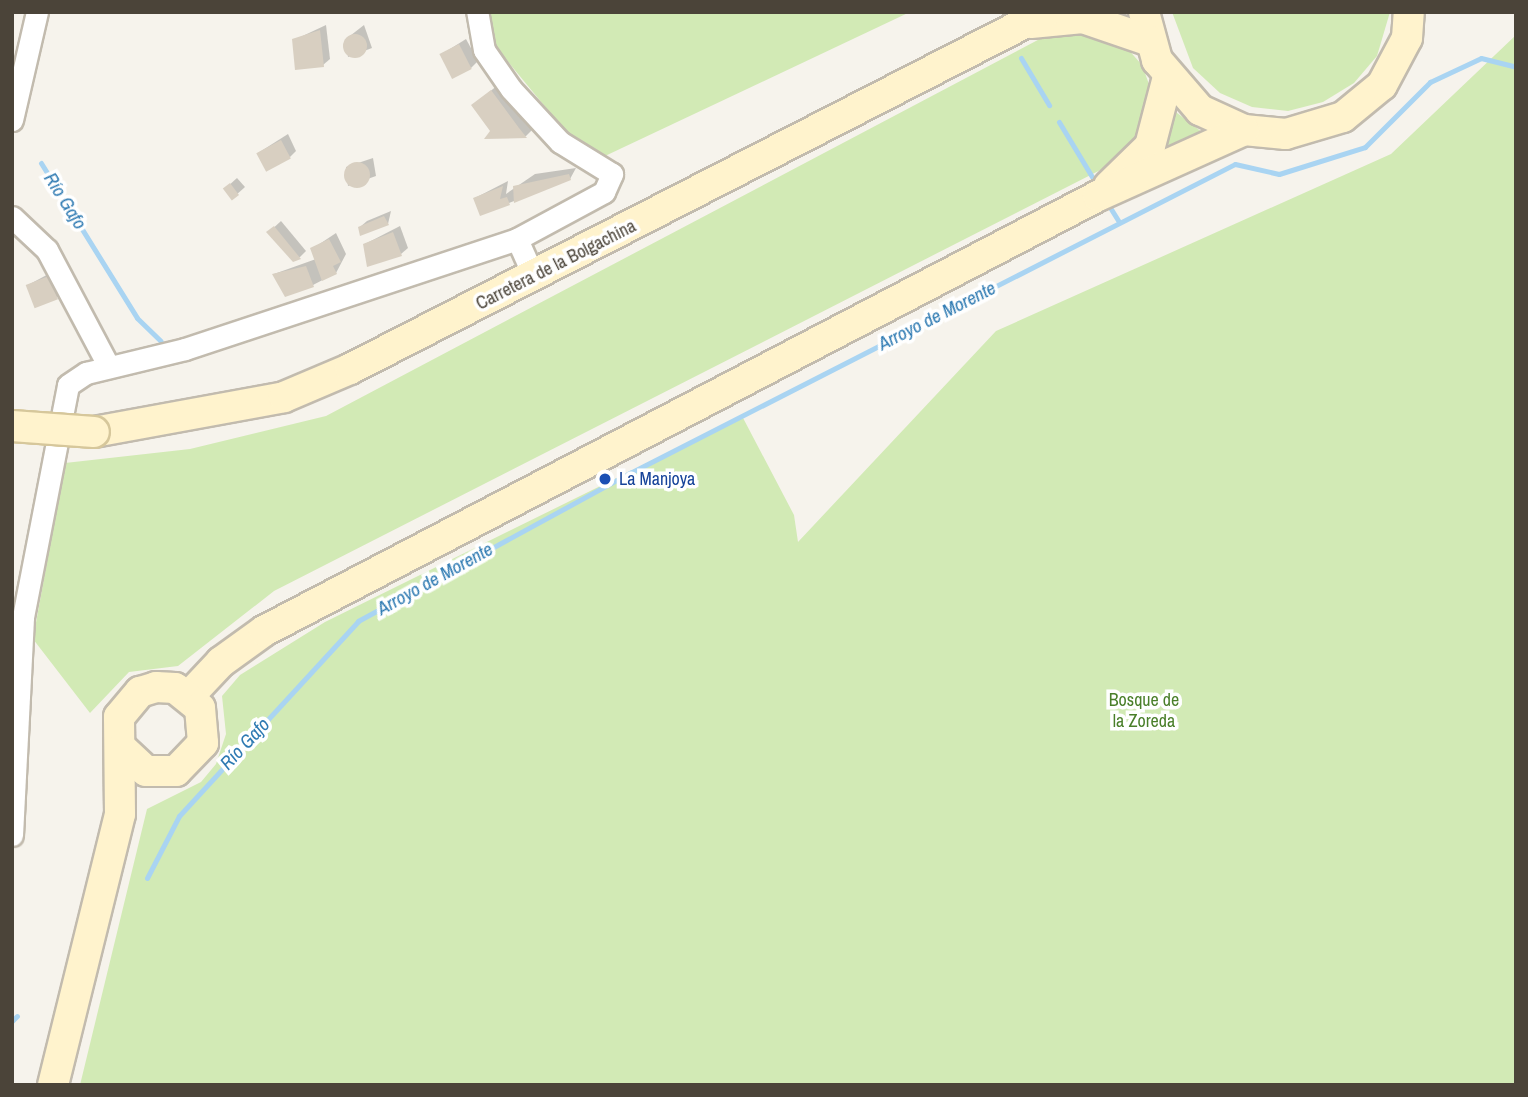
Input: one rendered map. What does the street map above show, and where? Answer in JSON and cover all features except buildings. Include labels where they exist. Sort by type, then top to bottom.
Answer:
[{"type":"street","points":[[12,120],[37,12]]},
{"type":"street","points":[[12,835],[23,617],[49,465],[68,385],[109,367],[185,349],[517,239],[604,192],[612,174],[560,142],[511,89],[484,50],[477,12]]},
{"type":"street","points":[[1144,12],[1150,41],[1168,77],[1200,110],[1244,130],[1286,134],[1343,117],[1382,85],[1407,38],[1409,12]]},
{"type":"street","name":"Carretera de la Bolgachina","points":[[12,426],[94,432],[284,397],[534,276],[1039,18],[1083,18],[1150,41]]},
{"type":"street","points":[[1098,197],[1150,146],[1168,77]]},
{"type":"street","points":[[190,696],[221,662],[264,631],[1098,197],[1244,130]]},
{"type":"street","points":[[12,217],[47,250],[109,367]]},
{"type":"street","points":[[517,239],[534,276]]},
{"type":"street","points":[[53,1085],[120,814],[120,717],[140,692],[174,688],[190,696],[205,724],[203,743],[195,758],[162,773],[120,814]]},
{"type":"street","points":[[122,749],[132,762],[162,773]]},
{"type":"green space","points":[[489,12],[910,12],[605,156],[570,137],[504,57],[486,33]]},
{"type":"green space","points":[[1172,12],[1390,12],[1377,56],[1354,83],[1323,102],[1288,111],[1252,107],[1220,93],[1193,68]]},
{"type":"green space","points":[[1085,30],[1119,39],[1142,65],[1153,95],[1145,129],[1122,159],[274,591],[178,666],[129,672],[90,713],[33,639],[65,463],[190,449],[326,416],[1053,32]]},
{"type":"green space","name":"Bosque de la Zoreda","points":[[1516,35],[1516,1085],[80,1085],[147,809],[201,782],[216,764],[226,734],[222,696],[240,675],[325,622],[742,416],[794,515],[798,542],[996,331],[1391,154]]},
{"type":"green space","points":[[1172,109],[1211,139],[1150,166]]},
{"type":"waterway","points":[[1021,58],[1049,105]]},
{"type":"waterway","name":"Arroyo de Morente","points":[[147,878],[179,816],[358,621],[630,473],[1235,164],[1279,174],[1365,147],[1430,82],[1481,58],[1516,67]]},
{"type":"waterway","points":[[1059,122],[1094,180]]},
{"type":"waterway","name":"Río Gafo","points":[[41,163],[137,318],[161,341]]},
{"type":"waterway","points":[[1111,209],[1119,222]]},
{"type":"waterway","name":"Río Gafo","points":[[12,1021],[17,1016]]},
{"type":"place","name":"La Manjoya","points":[[605,479]]}]
